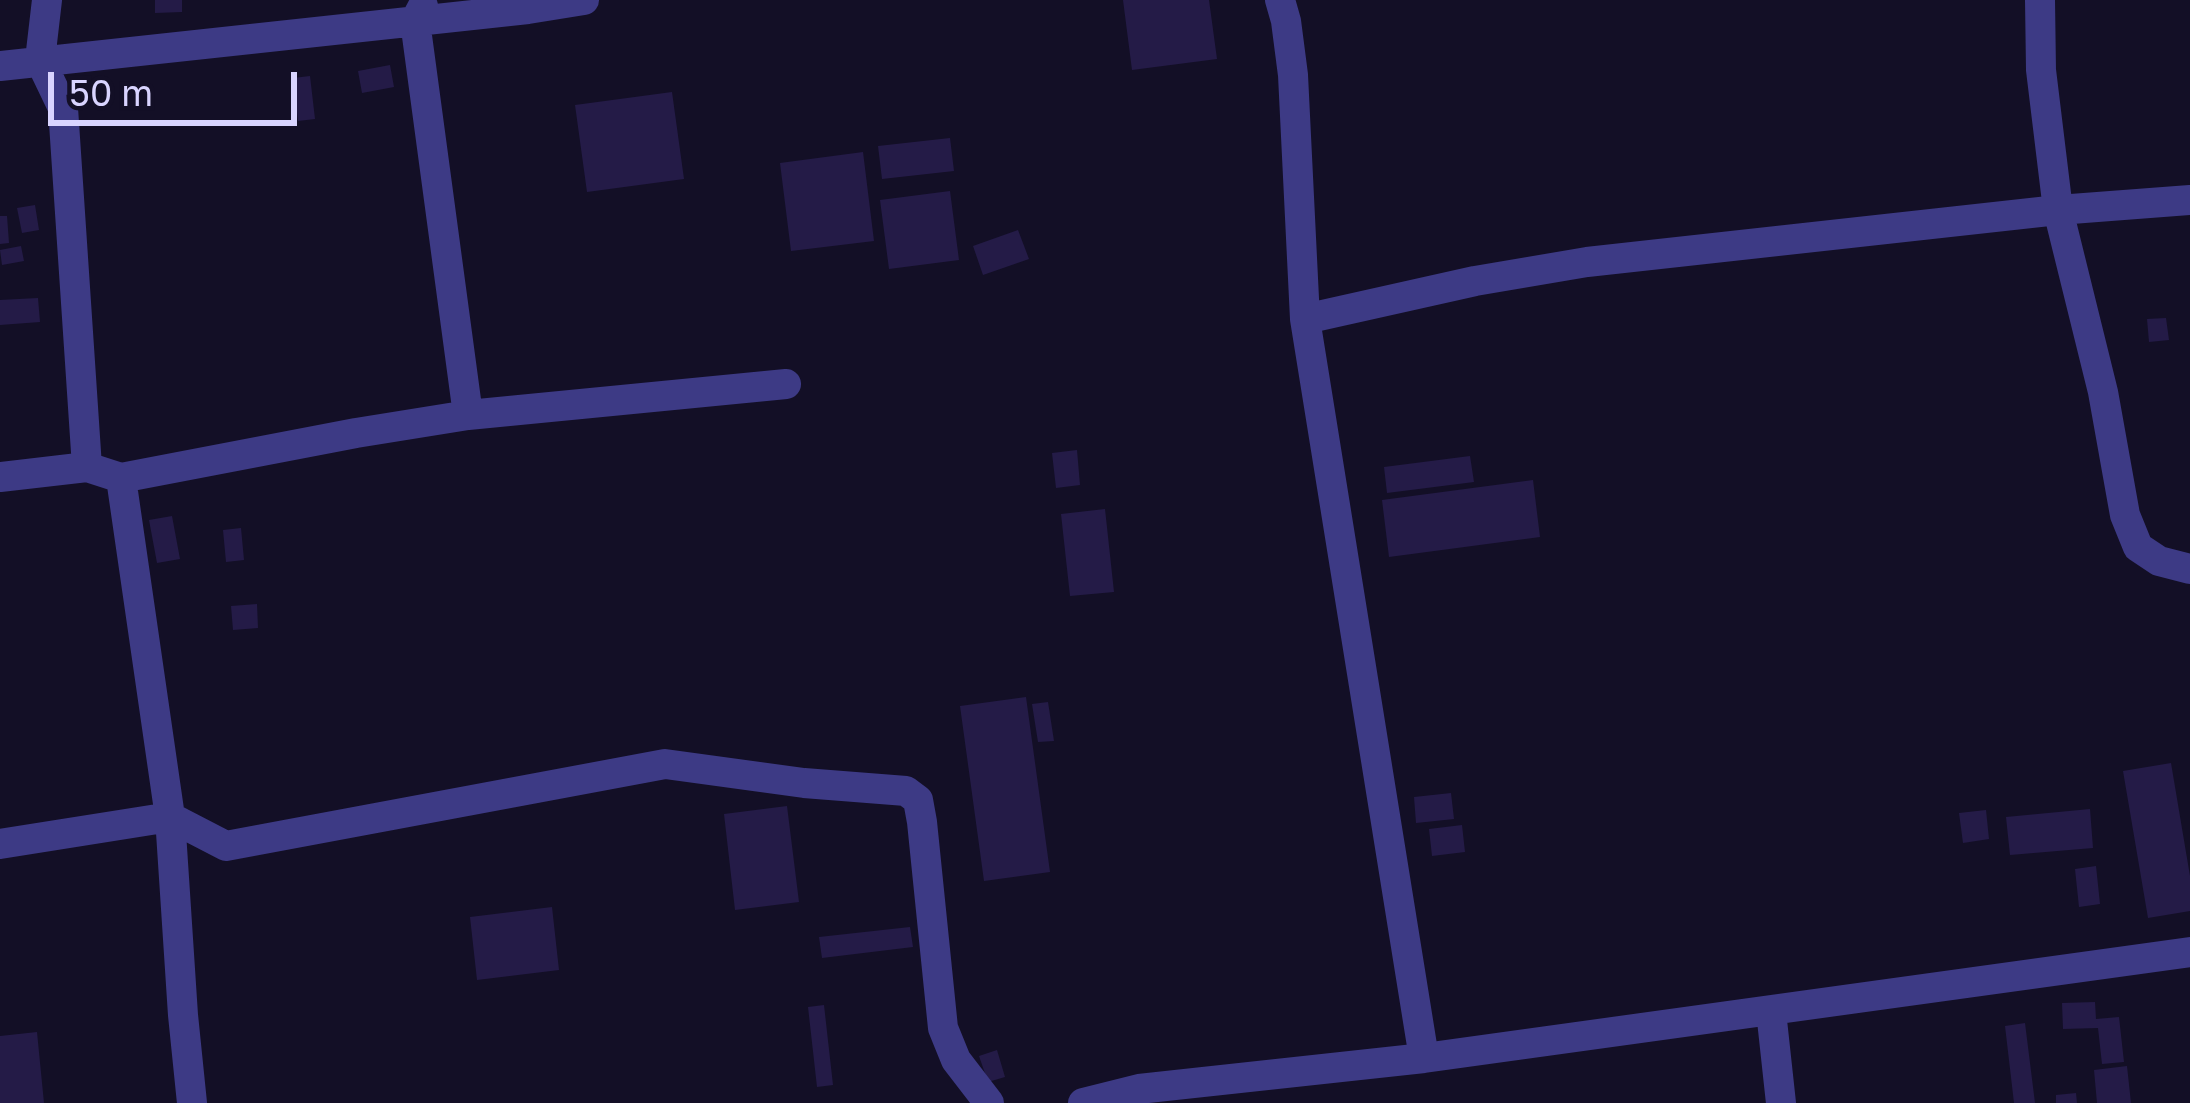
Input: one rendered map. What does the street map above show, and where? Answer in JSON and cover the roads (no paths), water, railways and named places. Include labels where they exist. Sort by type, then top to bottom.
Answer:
[{"type":"street","points":[[47,0],[40,60],[63,108],[87,467]]},
{"type":"street","points":[[0,66],[421,11],[584,0]]},
{"type":"street","points":[[1280,0],[1293,75],[1305,319],[1424,1058]]},
{"type":"street","points":[[2040,0],[2041,70],[2058,210],[2103,392],[2125,515],[2138,547],[2159,562],[2190,569]]},
{"type":"street","points":[[421,11],[468,415]]},
{"type":"street","points":[[1305,319],[1475,280],[1587,262],[2190,200]]},
{"type":"street","points":[[0,478],[87,467],[122,478],[468,415],[786,384]]},
{"type":"street","points":[[122,478],[170,817],[192,1103]]},
{"type":"street","points":[[0,844],[170,817],[226,846],[664,764],[906,791],[918,800],[922,822],[943,1028],[956,1060],[989,1103]]},
{"type":"street","points":[[1083,1103],[1139,1089],[1424,1058],[2190,952]]},
{"type":"street","points":[[1772,1011],[1781,1103]]}]
